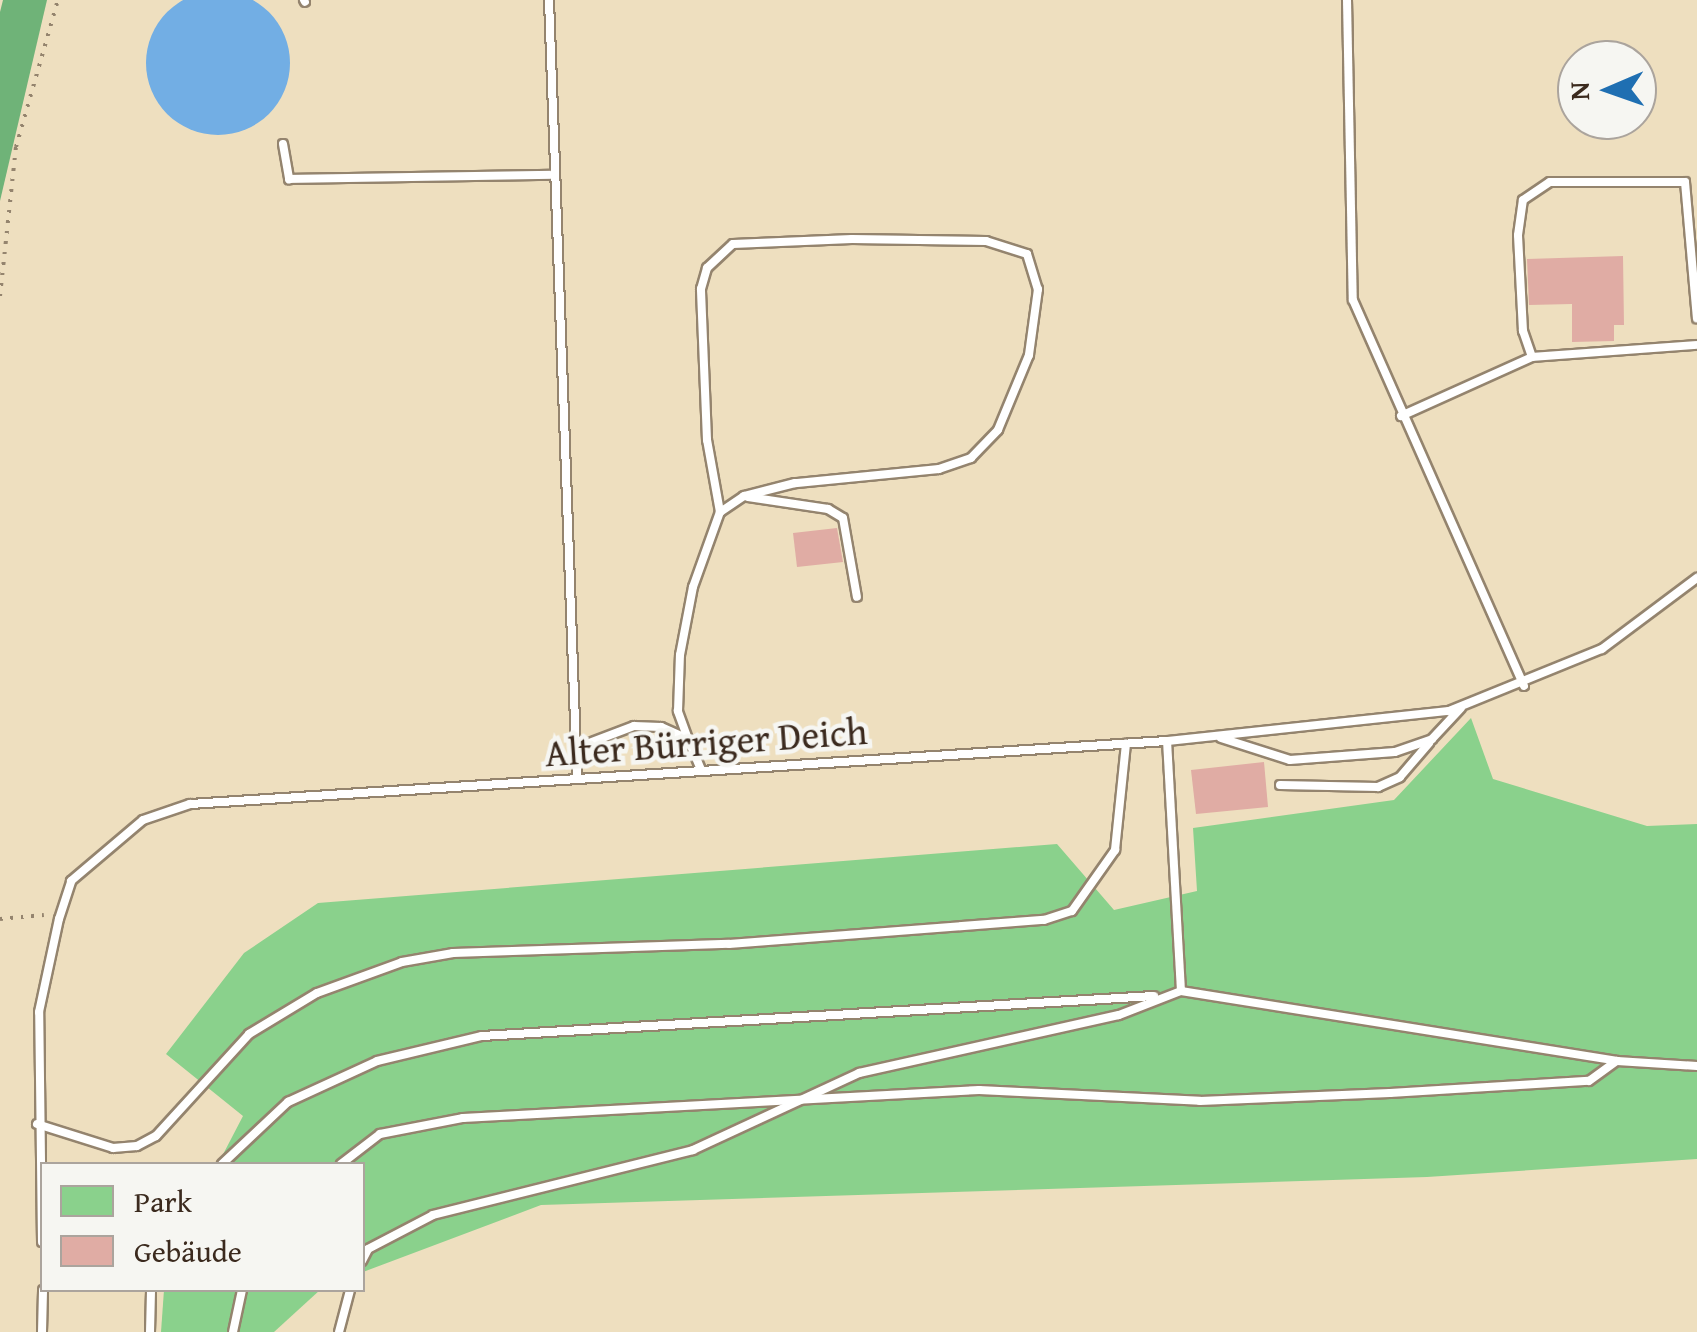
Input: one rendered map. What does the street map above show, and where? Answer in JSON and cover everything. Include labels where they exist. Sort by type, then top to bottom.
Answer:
[{"type":"lane","points":[[549,0],[550,175],[577,776]]},
{"type":"lane","points":[[1347,0],[1353,300],[1400,416],[1524,686]]},
{"type":"lane","points":[[283,144],[289,180],[550,175]]},
{"type":"lane","points":[[1532,357],[1524,331],[1518,235],[1523,200],[1550,182],[1685,182],[1697,318]]},
{"type":"lane","points":[[700,769],[678,711],[680,654],[693,588],[720,512],[707,440],[700,289],[717,254],[733,244],[852,239],[986,241],[1027,254],[1038,289],[1029,354],[998,430],[971,458],[939,470],[795,484],[744,496],[720,512]]},
{"type":"lane","points":[[1400,416],[1532,357],[1697,345]]},
{"type":"lane","points":[[744,496],[828,509],[843,518],[858,597]]},
{"type":"lane","name":"Alter Bürriger Deich","points":[[40,1195],[39,1012],[71,880],[142,820],[190,804],[577,776],[1167,742],[1462,706],[1524,686],[1602,649],[1697,578]]},
{"type":"lane","points":[[1280,785],[1378,787],[1418,761],[1462,706]]},
{"type":"lane","points":[[576,748],[634,726],[688,739]]},
{"type":"lane","points":[[1216,737],[1310,762],[1406,750],[1432,740]]},
{"type":"lane","points":[[1167,742],[1181,990]]},
{"type":"lane","points":[[37,1124],[113,1148],[137,1146],[156,1136],[249,1034],[317,993],[402,962],[453,953],[729,944],[1044,920],[1072,911],[1114,850],[1126,744]]},
{"type":"lane","points":[[365,1255],[368,1249],[433,1216],[693,1150],[860,1073],[1119,1015],[1181,990],[1617,1061],[1697,1066]]},
{"type":"lane","points":[[224,1162],[288,1102],[377,1061],[482,1036],[1161,996]]},
{"type":"lane","points":[[344,1162],[380,1134],[463,1118],[979,1090],[1200,1101],[1371,1094],[1589,1080],[1617,1061]]},
{"type":"lane","points":[[42,1332],[43,1292]]},
{"type":"lane","points":[[150,1332],[151,1292]]},
{"type":"lane","points":[[232,1332],[242,1292]]},
{"type":"lane","points":[[338,1332],[349,1292]]},
{"type":"path","points":[[0,296],[16,147],[58,0]]},
{"type":"path","points":[[1,915],[39,914]]},
{"type":"green space","points":[[3,0],[47,0],[0,201],[0,12]]},
{"type":"green space","points":[[1471,718],[1493,779],[1647,826],[1697,824],[1697,1159],[1427,1177],[541,1205],[365,1271],[365,1162],[219,1162],[243,1116],[166,1054],[244,953],[318,903],[1057,844],[1114,910],[1197,891],[1193,828],[1394,800]]},
{"type":"green space","points":[[164,1292],[318,1292],[274,1332],[161,1332]]},
{"type":"water","points":[[187,-1],[249,-1],[258,3],[278,23],[288,49],[288,77],[278,103],[258,123],[232,133],[204,133],[178,123],[158,103],[148,77],[148,49],[158,23]]},
{"type":"building","points":[[1623,256],[1624,325],[1614,325],[1614,341],[1572,342],[1572,304],[1529,305],[1527,259]]},
{"type":"building","points":[[837,528],[843,562],[797,567],[793,533]]},
{"type":"building","points":[[1264,762],[1268,807],[1196,814],[1191,770]]}]
